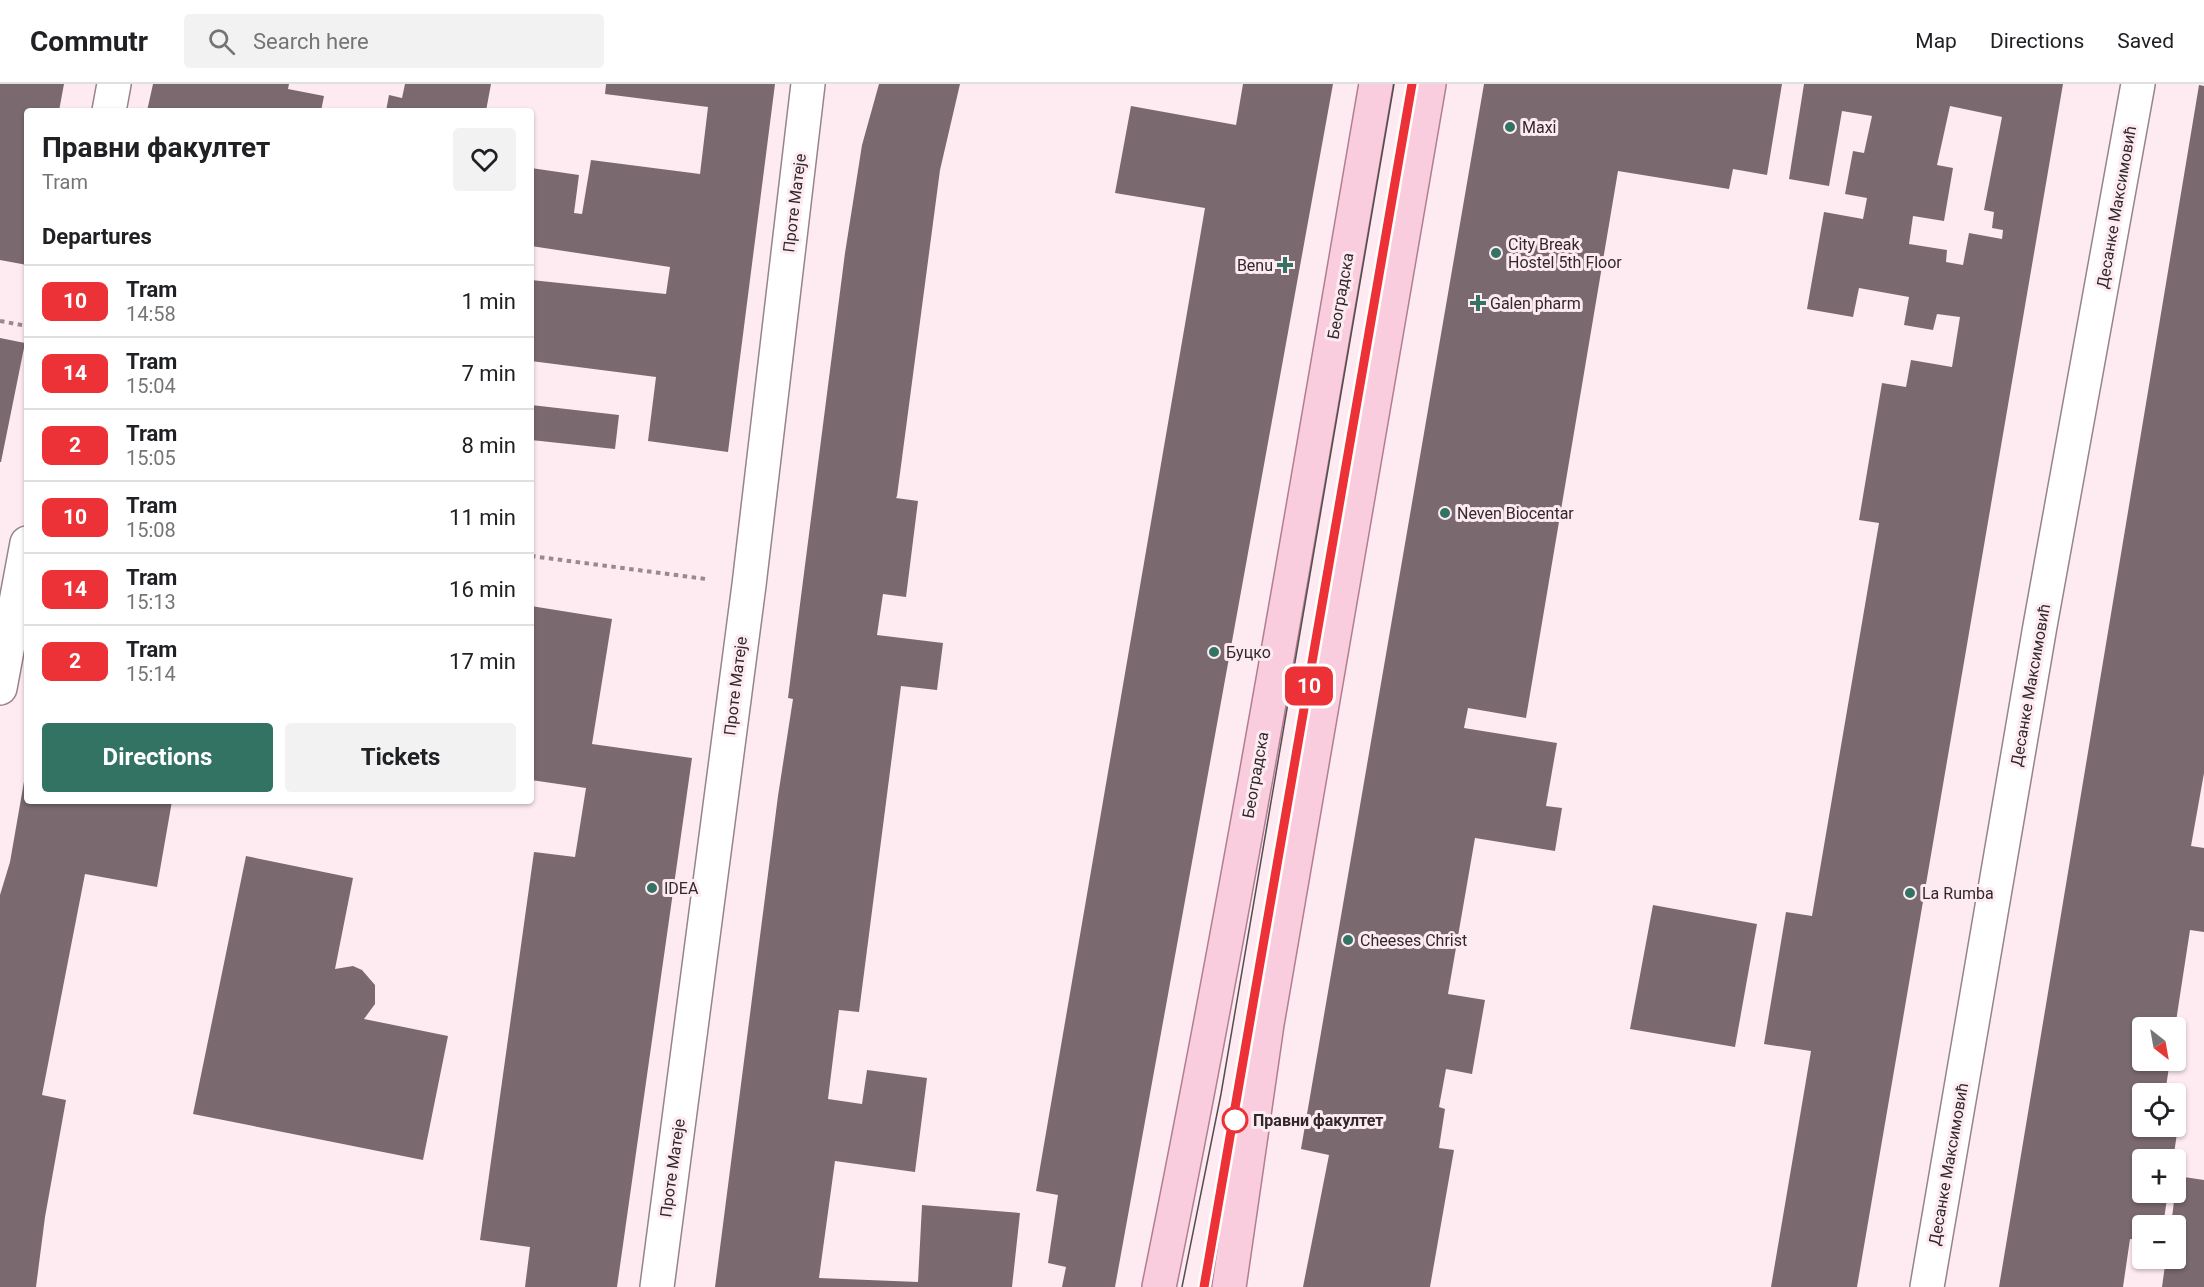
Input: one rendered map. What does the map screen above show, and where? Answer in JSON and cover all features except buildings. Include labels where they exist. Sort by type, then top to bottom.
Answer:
[{"type":"main road","name":"Београдска","points":[[1159,1287],[1189,1136],[1289,588],[1376,84]]},
{"type":"main road","points":[[1229,1287],[1267,1024],[1429,84]]},
{"type":"street","points":[[110,108],[114,84]]},
{"type":"street","name":"Проте Матеје","points":[[657,1287],[748,585],[808,84]]},
{"type":"street","name":"Десанке Максимовић","points":[[1927,1287],[2040,626],[2138,84]]},
{"type":"street","points":[[0,688],[24,559]]},
{"type":"path","points":[[0,321],[24,325]]},
{"type":"path","points":[[534,556],[748,585]]},
{"type":"tram line","points":[[1182,1287],[1221,1094],[1394,84]]},
{"type":"tram line","points":[[1204,1287],[1412,84]]},
{"type":"tram line","name":"10","points":[[1204,1287],[1412,84]]},
{"type":"place","name":"Maxi","points":[[1510,127]]},
{"type":"place","name":"City Break Hostel 5th Floor","points":[[1496,253]]},
{"type":"place","name":"Benu","points":[[1285,265]]},
{"type":"place","name":"Galen pharm","points":[[1478,303]]},
{"type":"place","name":"Neven Biocentar","points":[[1445,513]]},
{"type":"place","name":"Буцко","points":[[1214,652]]},
{"type":"place","name":"IDEA","points":[[652,888]]},
{"type":"place","name":"La Rumba","points":[[1910,893]]},
{"type":"place","name":"Cheeses Christ","points":[[1348,940]]},
{"type":"place","name":"Правни факултет","points":[[1235,1120]]}]
